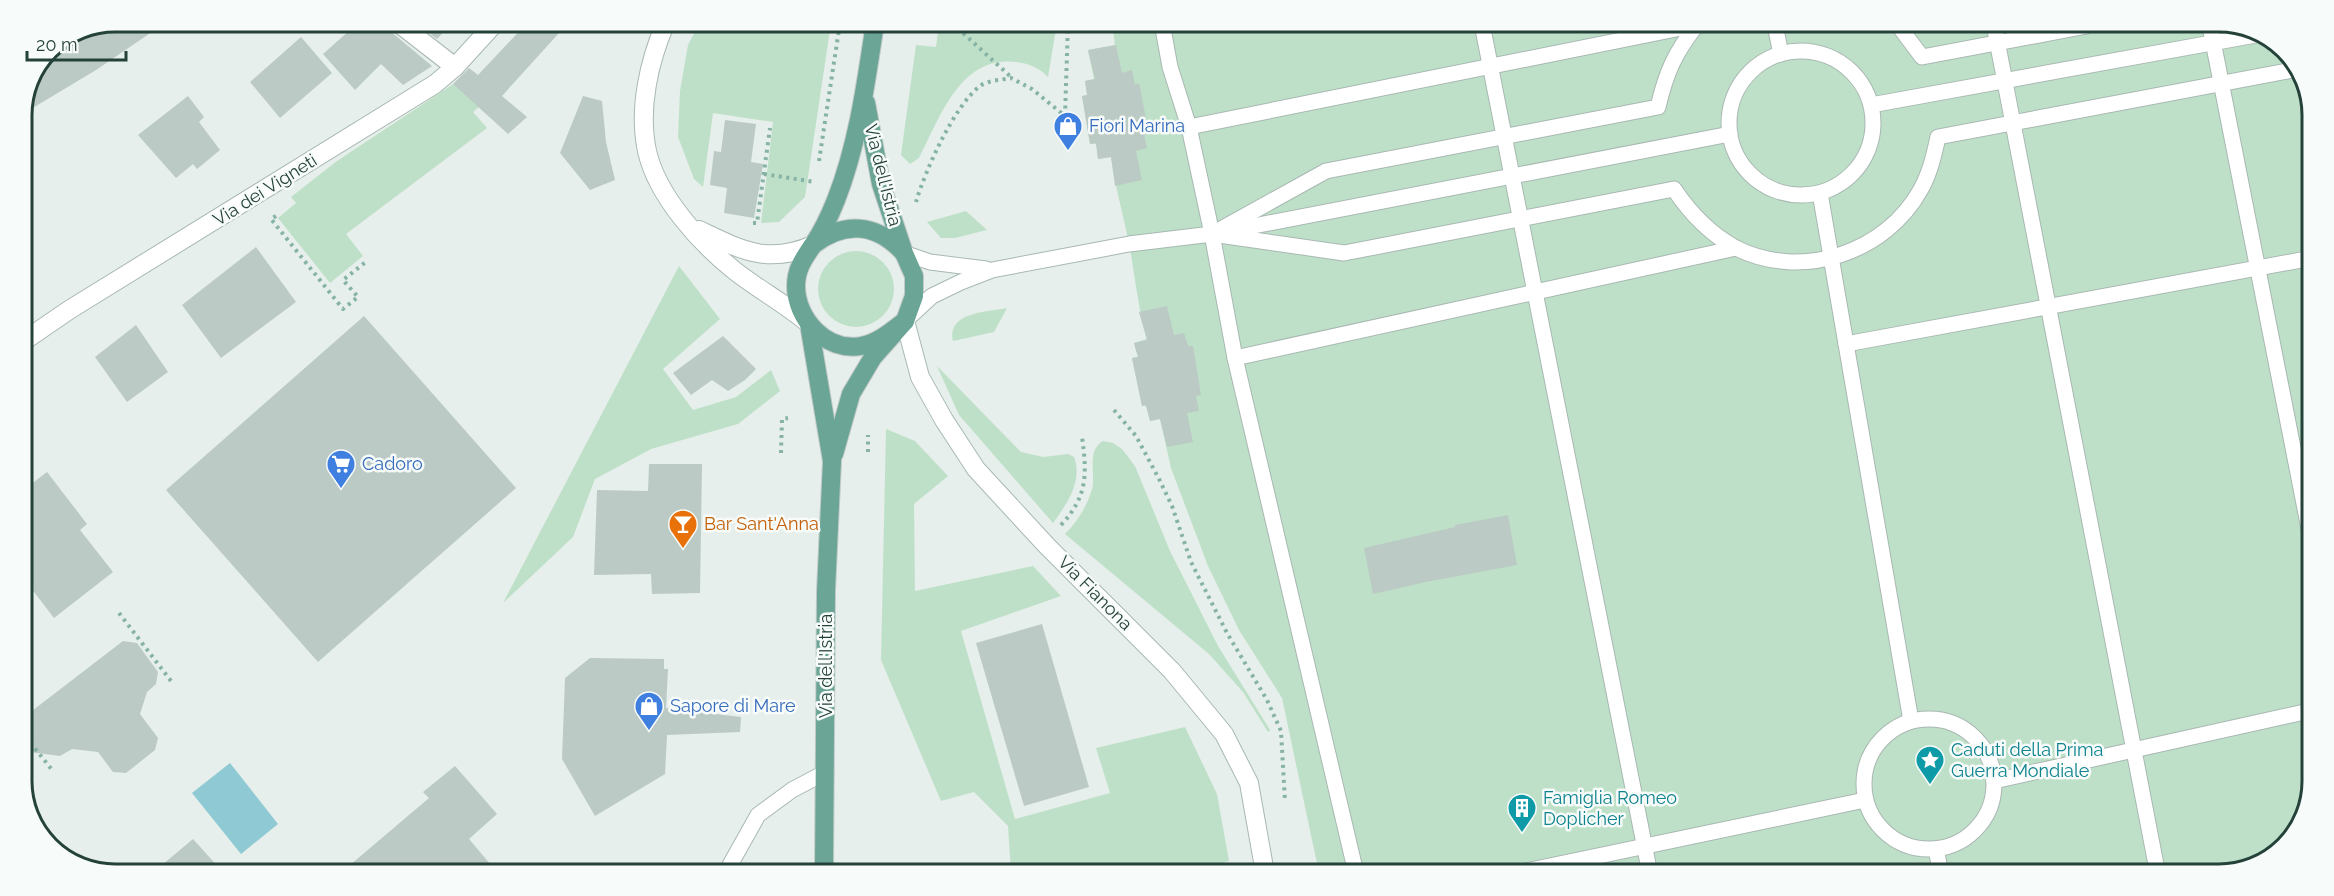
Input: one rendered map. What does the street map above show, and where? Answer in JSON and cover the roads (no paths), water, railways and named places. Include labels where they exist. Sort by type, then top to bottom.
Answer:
[{"type":"main road","name":"Via dell'Istria","points":[[824,864],[826,591],[832,461],[809,324],[801,313],[796,285],[798,270],[835,202],[846,170],[865,97],[873,32]]},
{"type":"main road","name":"Via dell'Istria","points":[[832,461],[851,394],[873,357],[905,321],[914,296],[914,276],[881,184],[865,97]]},
{"type":"main road","name":"Via dell'Istria","points":[[813,245],[836,231],[853,228],[871,230],[884,235],[904,253]]},
{"type":"main road","points":[[809,324],[818,334],[830,341],[860,346],[874,342],[905,321]]},
{"type":"street","points":[[410,32],[454,67]]},
{"type":"street","name":"Via dei Vigneti","points":[[31,336],[69,310],[425,91],[454,67],[487,32]]},
{"type":"street","points":[[662,32],[656,45],[648,84],[645,132],[647,153],[661,186],[689,226],[715,254],[809,324]]},
{"type":"street","points":[[689,226],[737,248],[766,255],[793,254],[813,245]]},
{"type":"street","name":"Via Fianona","points":[[905,321],[920,377],[944,420],[976,469],[1047,546],[1172,671],[1224,734],[1249,783],[1263,864]]},
{"type":"lane","points":[[1163,32],[1170,67],[1189,127],[1235,358],[1354,864]]},
{"type":"lane","points":[[1483,32],[1648,864]]},
{"type":"lane","points":[[1189,127],[1662,32]]},
{"type":"lane","points":[[1212,234],[1326,171],[1658,107],[1665,77],[1675,54],[1692,32]]},
{"type":"lane","points":[[1776,32],[1781,54]]},
{"type":"lane","points":[[1903,32],[1922,57],[2055,32]]},
{"type":"lane","points":[[1995,32],[2156,864]]},
{"type":"lane","points":[[2211,32],[2302,493]]},
{"type":"lane","points":[[1871,105],[2247,37]]},
{"type":"lane","points":[[1799,51],[1818,53],[1834,59],[1852,72],[1863,86],[1871,105],[1874,125],[1870,143],[1861,164],[1843,182],[1820,193],[1799,195],[1774,190],[1755,179],[1734,150],[1730,134],[1731,108],[1741,83],[1752,70],[1766,60],[1781,54],[1799,51]]},
{"type":"lane","points":[[1212,234],[1344,253],[1674,189],[1704,226],[1736,248],[1764,258],[1792,262],[1831,258],[1852,252],[1874,240],[1903,216],[1922,189],[1933,160],[1938,137],[2289,71]]},
{"type":"lane","points":[[905,321],[932,296],[992,270],[1129,244],[1212,234],[1730,134]]},
{"type":"lane","points":[[1820,193],[1911,722]]},
{"type":"lane","points":[[1235,358],[1736,248]]},
{"type":"lane","points":[[904,253],[940,264],[992,270]]},
{"type":"lane","points":[[1846,344],[2302,260]]},
{"type":"lane","points":[[1994,781],[2302,713]]},
{"type":"lane","points":[[1935,719],[1958,726],[1968,732],[1984,749],[1994,781],[1990,806],[1982,823],[1965,839],[1951,846],[1936,849],[1912,848],[1892,838],[1874,820],[1865,800],[1863,785],[1869,758],[1875,747],[1892,731],[1911,722],[1935,719]]},
{"type":"lane","points":[[731,864],[758,815],[792,790],[826,772]]},
{"type":"lane","points":[[1560,864],[1865,800]]},
{"type":"lane","points":[[1936,849],[1939,864]]},
{"type":"water","points":[[230,763],[278,824],[241,854],[192,793]]},
{"type":"place","name":"Fiori Marina","points":[[1068,152]]},
{"type":"place","name":"Cadoro","points":[[341,490]]},
{"type":"place","name":"Bar Sant'Anna","points":[[683,550]]},
{"type":"place","name":"Sapore di Mare","points":[[649,732]]},
{"type":"place","name":"Caduti della Prima Guerra Mondiale","points":[[1930,786]]},
{"type":"place","name":"Famiglia Romeo Doplicher","points":[[1522,834]]}]
